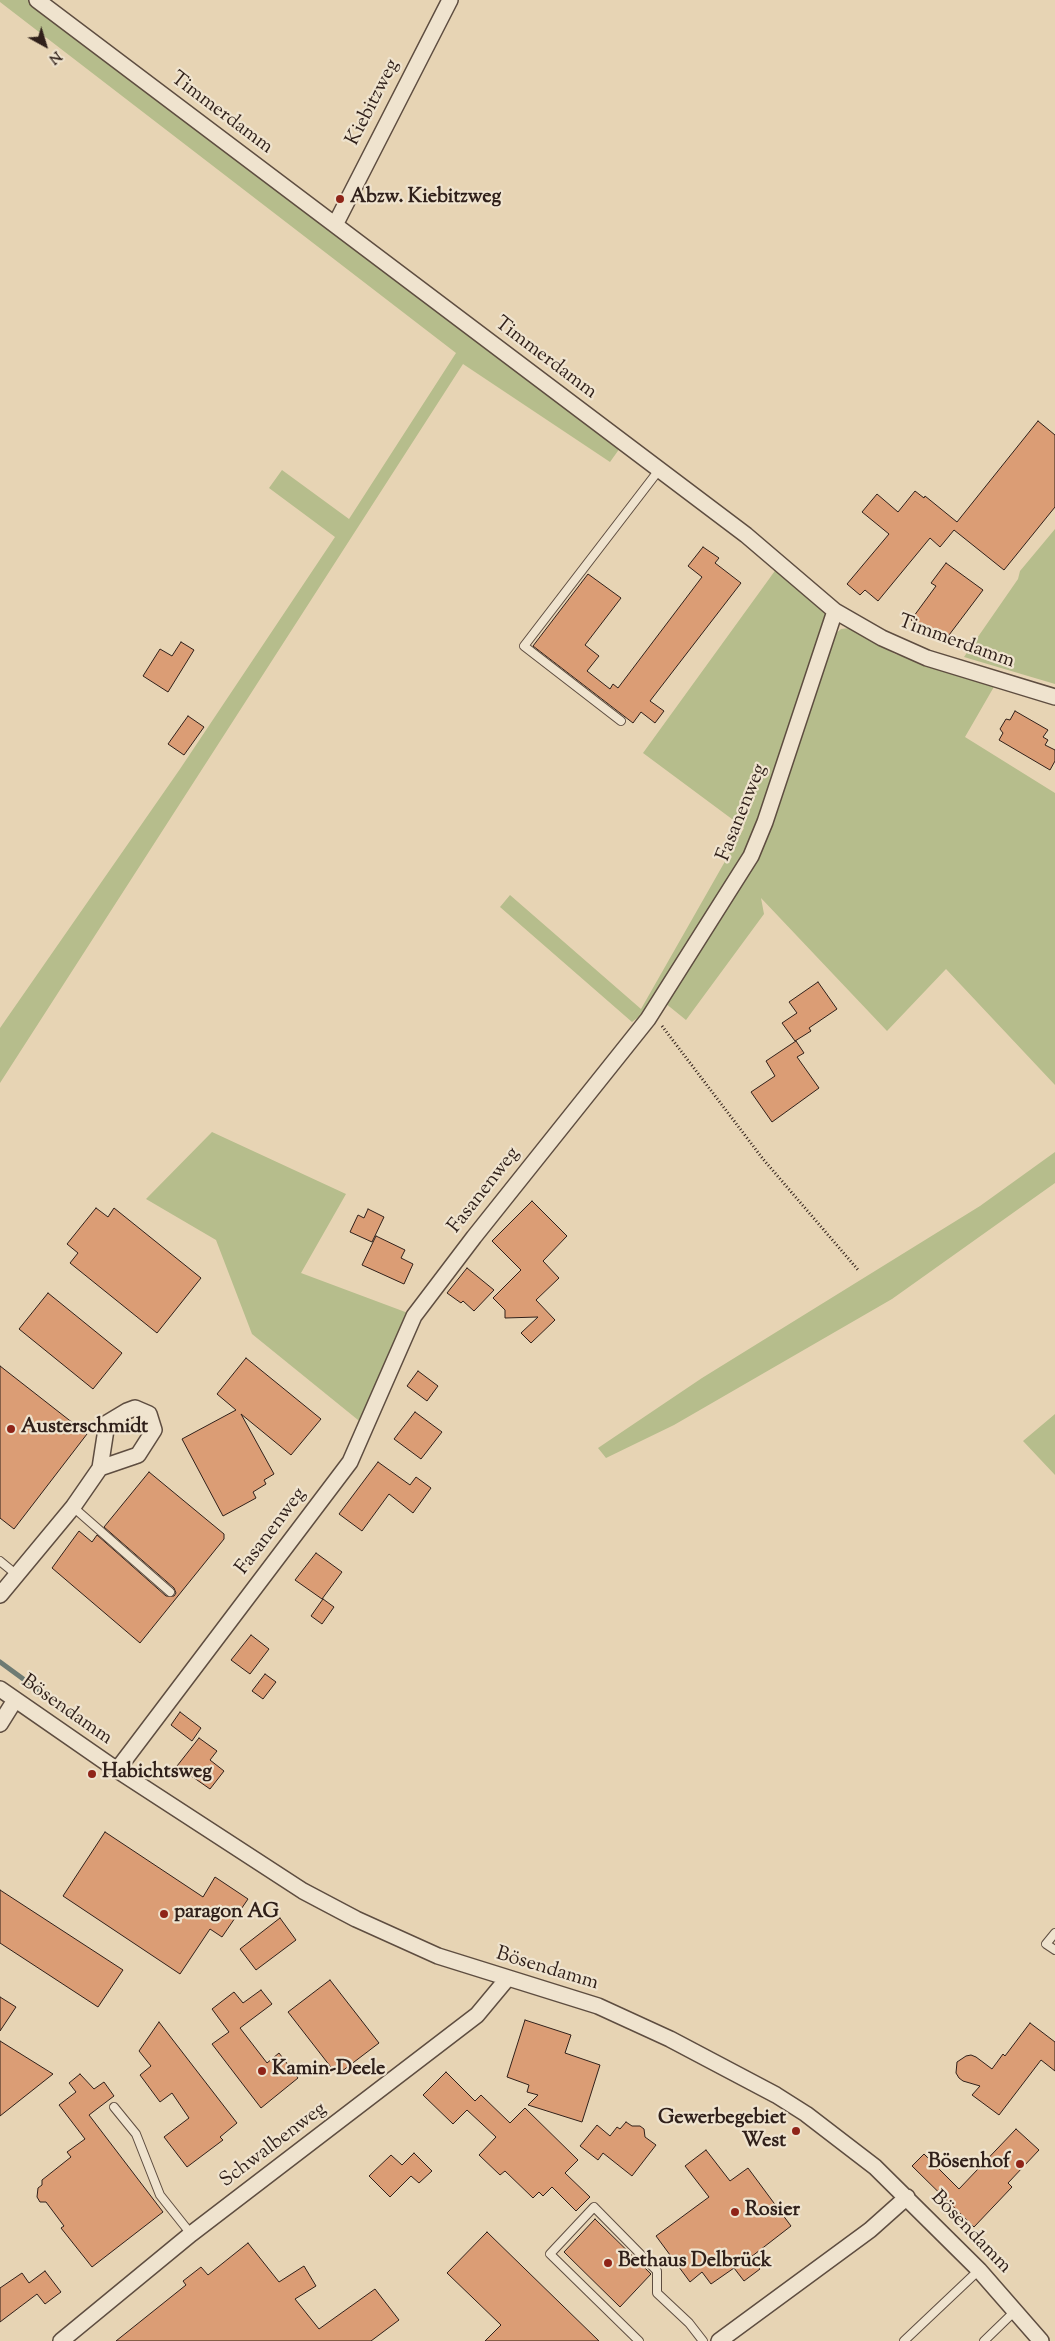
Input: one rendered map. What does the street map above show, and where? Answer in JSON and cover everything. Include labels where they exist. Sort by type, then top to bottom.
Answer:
[{"type":"street","name":"Timmerdamm","points":[[37,0],[746,535],[835,611],[882,638],[927,658],[1055,698]]},
{"type":"street","name":"Kiebitzweg","points":[[335,225],[450,0]]},
{"type":"street","name":"Fasanenweg","points":[[117,1770],[350,1462],[414,1316],[474,1237],[650,1015],[751,856],[765,822],[835,611]]},
{"type":"street","points":[[0,1595],[73,1507],[100,1468]]},
{"type":"street","name":"Bösendamm","points":[[0,1689],[117,1770],[303,1891],[371,1926],[430,1952],[507,1979],[598,2006],[670,2038],[776,2095],[806,2114],[874,2167],[979,2270],[1041,2341]]},
{"type":"street","points":[[0,1724],[15,1700]]},
{"type":"street","name":"Schwalbenweg","points":[[61,2341],[191,2234],[477,2015],[507,1979]]},
{"type":"street","points":[[719,2341],[870,2230],[906,2197]]},
{"type":"lane","points":[[620,721],[524,646],[658,470]]},
{"type":"lane","points":[[73,1507],[170,1592]]},
{"type":"lane","points":[[0,1561],[17,1575]]},
{"type":"lane","points":[[1055,1933],[1046,1944],[1055,1950]]},
{"type":"lane","points":[[114,2107],[136,2134],[160,2195],[191,2234]]},
{"type":"lane","points":[[639,2341],[550,2254],[594,2207],[658,2271],[657,2293],[689,2323],[703,2341]]},
{"type":"lane","points":[[904,2341],[979,2270]]},
{"type":"lane","points":[[985,2340],[1015,2311]]},
{"type":"path","points":[[650,1015],[658,1021],[763,1159],[859,1271]]},
{"type":"green space","points":[[0,0],[32,0],[620,448],[610,462],[463,364],[0,1083],[0,1028],[180,769],[335,537],[269,488],[282,470],[349,519],[456,353],[0,2]]},
{"type":"green space","points":[[1055,529],[1055,684],[964,657],[1018,579],[1020,571]]},
{"type":"green space","points":[[777,568],[828,613],[747,855],[644,1013],[632,1022],[500,907],[510,895],[641,1009],[744,828],[643,753]]},
{"type":"green space","points":[[850,628],[895,654],[995,685],[965,737],[1055,793],[1055,1085],[946,969],[887,1031],[761,898],[764,914],[686,1020],[665,1003],[757,858],[789,765],[792,766],[834,635],[841,629]]},
{"type":"green space","points":[[212,1132],[346,1194],[301,1273],[408,1313],[363,1424],[252,1334],[216,1240],[146,1199]]},
{"type":"green space","points":[[1055,1152],[1055,1183],[892,1299],[674,1425],[606,1458],[598,1448],[702,1378],[980,1206]]},
{"type":"green space","points":[[1055,1414],[1055,1475],[1023,1441]]},
{"type":"building","points":[[1038,421],[1055,435],[1055,507],[1004,570],[954,530],[940,547],[930,538],[878,601],[865,590],[860,595],[847,584],[889,534],[862,512],[877,494],[898,512],[915,491],[924,498],[925,496],[957,522]]},
{"type":"building","points":[[703,547],[719,558],[715,563],[741,583],[650,701],[664,711],[655,723],[641,712],[633,723],[533,646],[588,574],[621,598],[585,645],[599,656],[587,671],[610,689],[613,684],[618,688],[702,577],[688,566]]},
{"type":"building","points":[[946,563],[983,590],[943,643],[911,620],[936,586],[931,583]]},
{"type":"building","points":[[181,642],[194,650],[168,692],[143,676],[160,649],[172,656]]},
{"type":"building","points":[[1015,711],[1048,730],[1043,737],[1048,740],[1045,745],[1055,750],[1055,761],[1050,770],[999,740],[1003,733],[1000,729],[1006,719],[1010,720]]},
{"type":"building","points":[[188,716],[204,727],[184,755],[168,744]]},
{"type":"building","points":[[818,982],[837,1009],[809,1028],[811,1031],[795,1041],[782,1023],[797,1013],[789,1002]]},
{"type":"building","points":[[796,1041],[804,1053],[797,1057],[819,1088],[772,1122],[751,1092],[775,1076],[766,1061]]},
{"type":"building","points":[[532,1201],[567,1236],[543,1261],[559,1278],[536,1300],[555,1320],[531,1343],[521,1333],[538,1317],[505,1318],[505,1310],[493,1298],[521,1270],[492,1241]]},
{"type":"building","points":[[96,1208],[108,1217],[114,1208],[201,1278],[157,1333],[70,1263],[78,1253],[67,1244]]},
{"type":"building","points":[[368,1209],[384,1217],[372,1242],[350,1232],[358,1215],[364,1218]]},
{"type":"building","points":[[376,1236],[405,1250],[401,1258],[413,1264],[404,1284],[362,1265]]},
{"type":"building","points":[[467,1268],[494,1290],[474,1311],[463,1301],[461,1303],[447,1293]]},
{"type":"building","points":[[48,1293],[122,1353],[93,1389],[19,1329]]},
{"type":"building","points":[[246,1358],[321,1419],[291,1455],[241,1414],[274,1474],[264,1480],[266,1484],[253,1492],[256,1498],[223,1516],[182,1439],[236,1410],[217,1394]]},
{"type":"building","points":[[0,1366],[87,1434],[14,1529],[0,1518]]},
{"type":"building","points":[[418,1371],[438,1386],[427,1401],[407,1386]]},
{"type":"building","points":[[415,1412],[442,1432],[421,1459],[394,1439]]},
{"type":"building","points":[[378,1462],[410,1485],[416,1477],[431,1488],[413,1513],[389,1494],[362,1531],[339,1514]]},
{"type":"building","points":[[149,1472],[224,1534],[224,1539],[140,1643],[52,1568],[79,1531],[92,1542],[97,1535],[166,1596],[174,1596],[176,1593],[174,1588],[104,1527]]},
{"type":"building","points":[[316,1553],[342,1572],[322,1599],[295,1580]]},
{"type":"building","points":[[323,1599],[334,1607],[322,1624],[311,1616]]},
{"type":"building","points":[[251,1635],[269,1649],[250,1674],[231,1660]]},
{"type":"building","points":[[265,1674],[276,1682],[263,1699],[252,1691]]},
{"type":"building","points":[[180,1712],[201,1728],[192,1741],[171,1725]]},
{"type":"building","points":[[199,1738],[217,1751],[210,1760],[224,1771],[210,1789],[177,1766]]},
{"type":"building","name":"paragon AG","points":[[105,1832],[203,1897],[215,1877],[248,1899],[222,1937],[210,1929],[180,1974],[63,1896]]},
{"type":"building","points":[[0,1890],[123,1970],[98,2007],[0,1943]]},
{"type":"building","points":[[280,1918],[296,1940],[256,1970],[240,1949]]},
{"type":"building","points":[[330,1980],[379,2043],[337,2075],[288,2012]]},
{"type":"building","name":"Kamin-Deele","points":[[261,1990],[272,2004],[240,2028],[267,2063],[279,2053],[298,2078],[261,2108],[212,2044],[229,2032],[212,2009],[234,1992],[243,2003]]},
{"type":"building","points":[[0,1997],[16,2007],[0,2031]]},
{"type":"building","points":[[525,2020],[571,2035],[565,2053],[600,2065],[582,2122],[528,2105],[538,2095],[527,2092],[529,2085],[507,2077]]},
{"type":"building","points":[[159,2022],[237,2123],[220,2137],[223,2140],[187,2167],[164,2137],[189,2118],[172,2093],[160,2102],[140,2075],[151,2066],[139,2051]]},
{"type":"building","points":[[1030,2023],[1055,2042],[1055,2071],[1041,2060],[999,2115],[972,2095],[980,2086],[959,2078],[956,2073],[957,2062],[971,2055],[992,2069],[1003,2054],[1005,2056]]},
{"type":"building","points":[[0,2041],[53,2074],[0,2116]]},
{"type":"building","points":[[446,2072],[475,2101],[481,2095],[510,2123],[525,2108],[578,2160],[565,2173],[590,2197],[576,2211],[552,2187],[543,2196],[539,2192],[533,2198],[505,2171],[500,2175],[479,2155],[496,2137],[467,2110],[453,2124],[423,2095]]},
{"type":"building","points":[[80,2074],[94,2089],[104,2082],[114,2096],[89,2115],[163,2212],[92,2267],[61,2228],[64,2226],[46,2202],[40,2202],[37,2197],[38,2188],[42,2185],[42,2180],[71,2157],[67,2152],[85,2139],[59,2105],[76,2092],[69,2083]]},
{"type":"building","points":[[626,2122],[632,2126],[640,2126],[644,2129],[645,2137],[656,2145],[632,2176],[603,2153],[598,2160],[580,2146],[597,2125],[610,2136],[617,2127],[620,2129]]},
{"type":"building","points":[[1016,2129],[1039,2150],[1008,2183],[1012,2187],[974,2227],[912,2166],[924,2154],[959,2189]]},
{"type":"building","name":"Rosier","points":[[706,2150],[730,2181],[748,2168],[791,2226],[751,2257],[760,2269],[744,2281],[734,2268],[711,2284],[702,2272],[690,2282],[656,2236],[709,2197],[685,2166]]},
{"type":"building","points":[[414,2153],[432,2171],[419,2183],[411,2176],[390,2197],[369,2176],[391,2155],[402,2165]]},
{"type":"building","name":"Bethaus Delbrück","points":[[595,2219],[651,2274],[620,2307],[564,2252]]},
{"type":"building","points":[[487,2232],[599,2341],[485,2341],[501,2325],[447,2273]]},
{"type":"building","points":[[248,2243],[279,2282],[304,2266],[316,2286],[295,2299],[319,2329],[375,2289],[399,2320],[371,2341],[116,2341],[186,2285],[183,2281],[201,2267],[208,2275]]},
{"type":"building","points":[[45,2271],[61,2292],[45,2304],[37,2294],[0,2322],[0,2288],[22,2273],[29,2283]]},
{"type":"waterway","points":[[0,1662],[101,1736]]},
{"type":"place","name":"Abzw. Kiebitzweg","points":[[340,199]]},
{"type":"place","name":"Austerschmidt","points":[[11,1429]]},
{"type":"place","name":"Habichtsweg","points":[[92,1774]]},
{"type":"place","name":"paragon AG","points":[[164,1914]]},
{"type":"place","name":"Kamin-Deele","points":[[262,2071]]},
{"type":"place","name":"Gewerbegebiet West","points":[[796,2131]]},
{"type":"place","name":"Bösenhof","points":[[1020,2164]]},
{"type":"place","name":"Rosier","points":[[735,2212]]},
{"type":"place","name":"Bethaus Delbrück","points":[[608,2263]]}]
